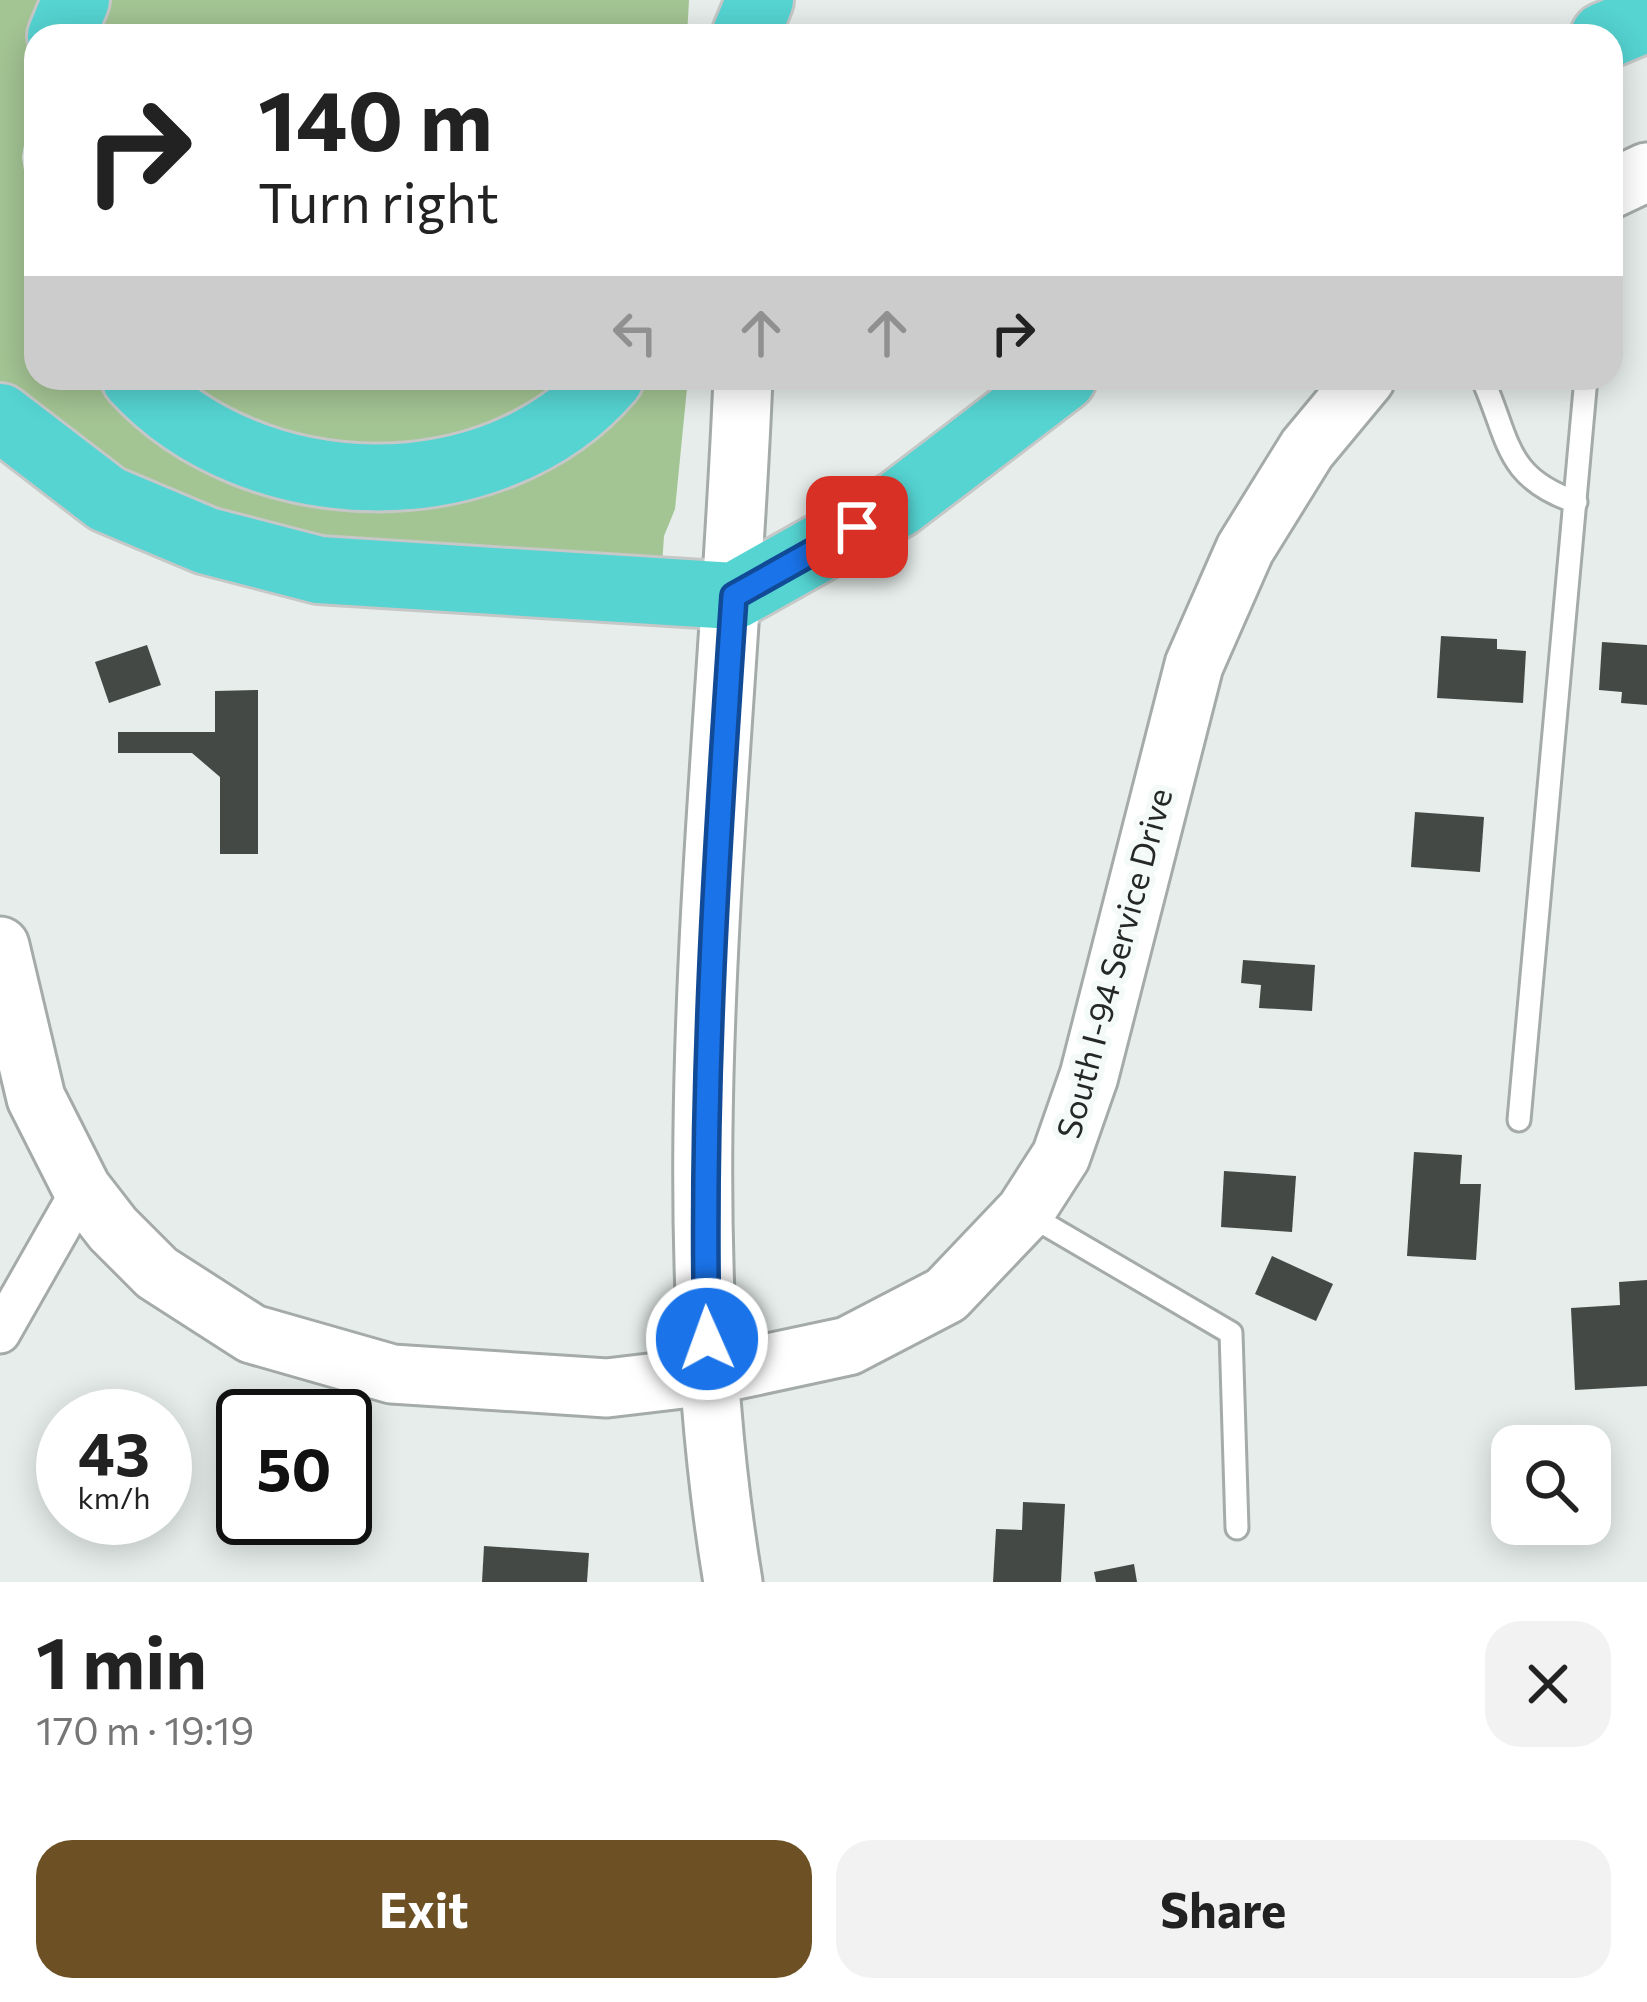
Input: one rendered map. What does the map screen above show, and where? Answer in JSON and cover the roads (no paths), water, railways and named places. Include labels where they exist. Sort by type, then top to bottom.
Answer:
[{"type":"highway","points":[[149,390],[187,424],[247,453],[298,470],[364,480],[426,475],[488,458],[551,428],[599,390]]},
{"type":"highway","points":[[0,416],[12,430],[107,499],[207,541],[319,570],[734,596],[898,504],[1047,390]]},
{"type":"street","points":[[733,1582],[708,1376],[706,1090],[742,390]]},
{"type":"street","name":"South I-94 Service Drive","points":[[0,946],[37,1098],[82,1189],[142,1258],[198,1304],[252,1334],[312,1355],[392,1374],[607,1388],[708,1376],[848,1346],[946,1295],[1025,1212],[1061,1156],[1089,1076],[1194,665],[1245,549],[1307,449],[1356,390]]},
{"type":"street","points":[[0,1333],[82,1189]]},
{"type":"lane","points":[[1486,390],[1512,460],[1547,492],[1576,502]]},
{"type":"lane","points":[[1519,1120],[1585,390]]},
{"type":"lane","points":[[1025,1212],[1231,1333],[1237,1528]]}]
